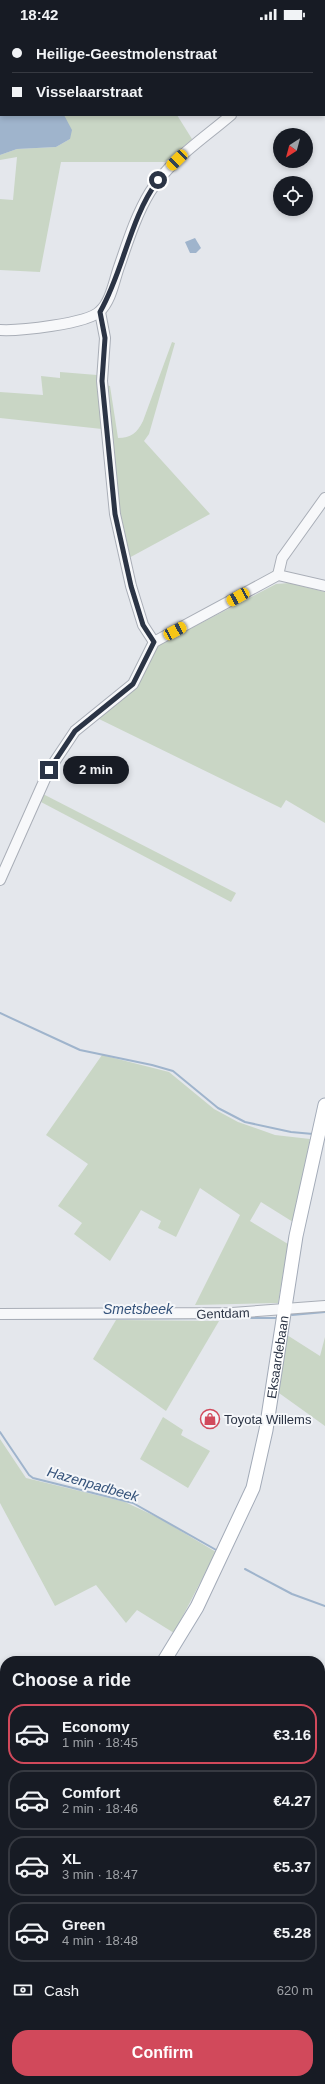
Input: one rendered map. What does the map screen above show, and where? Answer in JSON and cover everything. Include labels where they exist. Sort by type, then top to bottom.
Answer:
[{"type":"main road","name":"Eksaardebaan","points":[[167,1656],[186,1628],[200,1601],[252,1488],[266,1430],[296,1236],[325,1105]]},
{"type":"street","points":[[0,330],[39,329],[86,318],[100,312],[110,294],[135,220],[151,191],[166,170],[187,150],[230,116]]},
{"type":"street","points":[[100,312],[105,338],[102,381],[115,514],[131,586],[143,625],[154,642]]},
{"type":"street","points":[[278,575],[282,558],[325,498]]},
{"type":"street","points":[[0,880],[49,770],[59,752],[75,731],[133,684],[154,642],[278,575],[325,586]]},
{"type":"street","name":"Gentdam","points":[[0,1314],[232,1313],[325,1306]]},
{"type":"green space","points":[[64,116],[178,116],[192,139],[165,162],[61,162],[40,272],[0,270],[0,199],[13,200],[17,157],[0,160],[0,155],[17,149],[56,147],[70,139]]},
{"type":"green space","points":[[172,342],[175,343],[149,434],[144,441],[210,514],[127,559],[119,517],[105,385],[110,386],[118,438],[130,436],[136,432],[143,421]]},
{"type":"green space","points":[[60,372],[97,375],[102,429],[0,418],[0,392],[43,395],[41,376],[60,378]]},
{"type":"green space","points":[[289,583],[325,592],[325,823],[286,800],[281,808],[97,718],[137,686],[156,648],[161,644],[276,584]]},
{"type":"green space","points":[[43,794],[236,893],[231,902],[41,802]]},
{"type":"green space","points":[[102,1055],[169,1072],[214,1109],[238,1122],[275,1135],[310,1139],[293,1222],[261,1202],[250,1221],[288,1244],[278,1303],[195,1305],[240,1215],[200,1188],[176,1237],[158,1228],[161,1221],[141,1210],[110,1261],[74,1234],[82,1223],[58,1206],[88,1164],[46,1135]]},
{"type":"green space","points":[[116,1320],[219,1321],[166,1411],[93,1359]]},
{"type":"green space","points":[[287,1335],[320,1356],[325,1337],[325,1426],[279,1393]]},
{"type":"green space","points":[[163,1417],[183,1430],[181,1435],[210,1451],[188,1488],[140,1459]]},
{"type":"green space","points":[[0,1439],[26,1478],[125,1502],[159,1518],[216,1552],[174,1633],[137,1610],[126,1623],[96,1585],[55,1606],[0,1503]]},
{"type":"water","points":[[0,116],[65,116],[72,130],[70,139],[56,147],[17,149],[0,155]]},
{"type":"water","points":[[195,238],[201,248],[196,253],[190,253],[185,242]]},
{"type":"waterway","points":[[0,1013],[80,1050],[152,1065],[173,1071],[218,1108],[245,1122],[291,1132],[313,1134]]},
{"type":"waterway","name":"Smetsbeek","points":[[292,1315],[325,1312]]},
{"type":"waterway","name":"Smetsbeek","points":[[0,1319],[276,1318]]},
{"type":"waterway","name":"Hazenpadbeek","points":[[0,1432],[29,1475],[33,1478],[133,1503],[218,1551]]},
{"type":"waterway","name":"Hazenpadbeek","points":[[245,1569],[292,1594],[325,1606]]},
{"type":"place","name":"Toyota Willems","points":[[210,1419]]},
{"type":"route","points":[[49,770],[59,752],[75,731],[133,684],[142,669],[154,642],[143,625],[131,586],[119,538],[115,514],[102,381],[105,338],[100,312],[110,294],[135,220],[158,180]]}]
